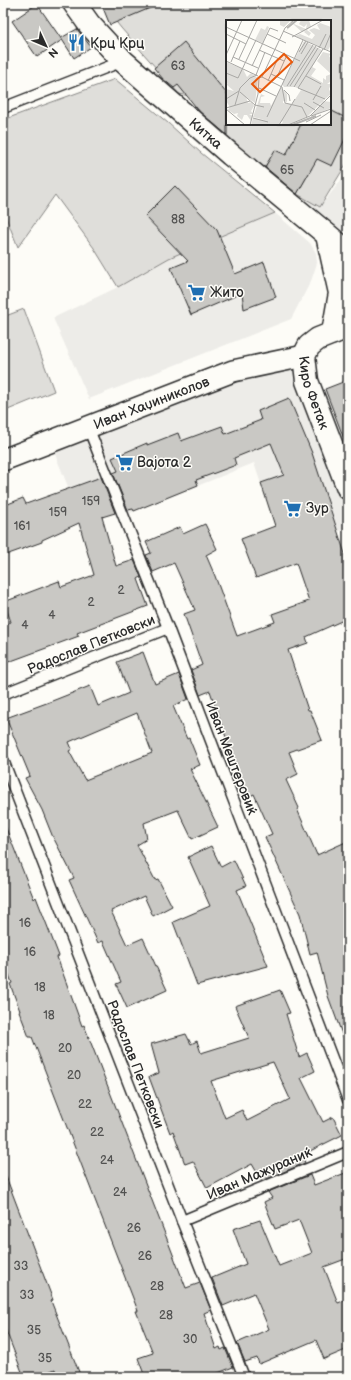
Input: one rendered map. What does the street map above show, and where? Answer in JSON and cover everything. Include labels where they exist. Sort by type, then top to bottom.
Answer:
[{"type":"main road","name":"Китка","points":[[74,3],[89,24],[123,61],[230,156],[348,252]]},
{"type":"main road","points":[[327,235],[340,293],[340,330]]},
{"type":"main road","name":"Киро Фетак","points":[[340,330],[318,339],[309,346],[304,356],[307,381],[348,488]]},
{"type":"street","name":"Иван Хаџиниколов","points":[[3,460],[233,371],[304,356]]},
{"type":"lane","points":[[3,108],[123,61]]},
{"type":"lane","name":"Иван Мештеровиќ","points":[[88,427],[168,628],[348,1100]]},
{"type":"lane","name":"Радослав Петковски","points":[[3,694],[168,628]]},
{"type":"lane","name":"Радослав Петковски","points":[[3,760],[244,1377]]},
{"type":"lane","name":"Иван Мажураниќ","points":[[182,1221],[348,1152]]},
{"type":"shaded area","points":[[101,3],[348,3],[348,161],[320,207],[297,194],[312,168],[276,150],[261,172],[224,136],[190,96],[179,94]]},
{"type":"shaded area","points":[[115,79],[168,123],[201,153],[275,213],[169,258],[118,287],[94,248],[55,195],[18,247],[3,210],[3,120]]},
{"type":"shaded area","points":[[275,150],[312,168],[320,207],[345,175],[348,178],[348,252],[261,172]]},
{"type":"shaded area","points":[[275,213],[310,243],[316,253],[317,263],[311,281],[291,319],[89,399],[53,318],[118,287],[169,258]]},
{"type":"shaded area","points":[[24,309],[54,391],[3,412],[3,317]]},
{"type":"shaded area","points":[[304,356],[348,488],[348,528],[283,550],[254,463],[123,516],[112,514],[102,517],[69,489],[50,442]]},
{"type":"building","points":[[101,3],[162,3],[110,25]]},
{"type":"building","points":[[37,4],[62,40],[37,57],[12,21]]},
{"type":"building","name":"Крц Крц","points":[[77,29],[91,47],[74,58],[61,38]]},
{"type":"building","points":[[184,42],[226,93],[227,135],[200,112],[178,85],[174,88],[163,79],[154,68]]},
{"type":"building","points":[[331,110],[348,119],[348,133],[332,166],[317,159],[297,194],[265,167],[275,150],[286,155],[301,125],[331,125]]},
{"type":"building","points":[[175,186],[217,230],[235,274],[264,262],[276,297],[244,309],[242,293],[191,315],[171,268],[188,261],[145,216]]},
{"type":"building","points":[[348,380],[348,444],[346,444],[325,389]]},
{"type":"building","points":[[289,398],[312,453],[348,563],[348,618],[306,637],[308,643],[288,650],[308,710],[310,710],[322,740],[289,752],[298,774],[286,780],[299,808],[297,809],[317,855],[348,841],[348,1045],[346,1045],[328,996],[317,952],[310,954],[300,914],[265,837],[272,834],[254,794],[248,797],[235,767],[236,766],[210,691],[200,695],[191,670],[202,665],[184,614],[195,610],[174,563],[153,572],[146,555],[151,553],[146,542],[180,527],[183,534],[205,524],[217,549],[206,555],[237,636],[275,622],[272,614],[309,601],[296,563],[256,578],[241,539],[275,526],[261,483],[284,475],[271,443],[234,458],[236,465],[196,480],[198,485],[134,511],[133,509],[128,510],[113,473],[118,471],[112,458],[147,443],[147,445],[178,433],[181,441],[222,426],[225,434],[261,420],[258,411]]},
{"type":"building","points":[[101,477],[115,513],[102,517],[116,566],[134,560],[141,577],[138,579],[148,606],[77,633],[79,636],[3,664],[3,625],[11,622],[4,602],[59,581],[61,587],[94,575],[79,523],[42,540],[42,542],[3,556],[3,506],[23,498],[26,504]]},
{"type":"building","points":[[143,652],[155,684],[179,674],[188,699],[173,706],[187,739],[189,738],[200,765],[190,769],[218,827],[192,839],[178,810],[144,823],[147,839],[137,845],[155,880],[158,879],[172,906],[153,916],[144,896],[111,911],[127,945],[143,938],[167,990],[127,1008],[116,984],[121,982],[103,941],[98,943],[69,880],[74,878],[25,778],[30,776],[6,718],[90,686],[98,706],[129,693],[117,662]],"holes":[[[137,713],[152,753],[85,780],[69,751],[72,749],[69,742]]]},
{"type":"building","points":[[3,823],[34,899],[36,897],[59,956],[57,957],[82,1026],[84,1025],[186,1288],[200,1283],[211,1310],[204,1313],[216,1349],[220,1347],[221,1350],[225,1348],[233,1367],[208,1377],[145,1377],[138,1358],[153,1353],[32,1037],[29,1037],[19,1011],[10,984],[12,983],[3,959]]},
{"type":"building","points":[[211,846],[221,867],[234,860],[246,886],[237,890],[268,966],[197,985],[173,922],[210,906],[188,857]]},
{"type":"building","points":[[280,990],[290,1013],[286,1014],[299,1057],[307,1053],[315,1071],[301,1078],[323,1122],[333,1117],[342,1135],[302,1155],[305,1163],[262,1181],[252,1164],[207,1188],[193,1161],[185,1164],[173,1131],[170,1133],[149,1077],[159,1073],[151,1044],[186,1034],[191,1044],[197,1041],[201,1053],[249,1038],[235,1006]],"holes":[[[273,1062],[290,1099],[247,1121],[242,1110],[225,1118],[211,1081]]]},
{"type":"building","points":[[348,1172],[348,1258],[324,1267],[338,1303],[348,1299],[348,1349],[324,1359],[316,1340],[259,1364],[257,1358],[245,1362],[237,1343],[269,1329],[254,1293],[223,1306],[212,1278],[246,1264],[233,1229],[260,1220],[279,1266],[312,1253],[299,1220],[275,1229],[264,1202],[272,1198],[268,1192],[310,1175],[314,1185]]},
{"type":"building","points":[[5,1174],[53,1300],[51,1301],[81,1377],[56,1377],[55,1369],[36,1377],[24,1377],[3,1323],[3,1175]]},
{"type":"place","name":"Крц Крц","points":[[77,43]]},
{"type":"place","name":"Жито","points":[[197,292]]},
{"type":"place","name":"Вајота 2","points":[[124,462]]},
{"type":"place","name":"Зур","points":[[293,508]]}]
